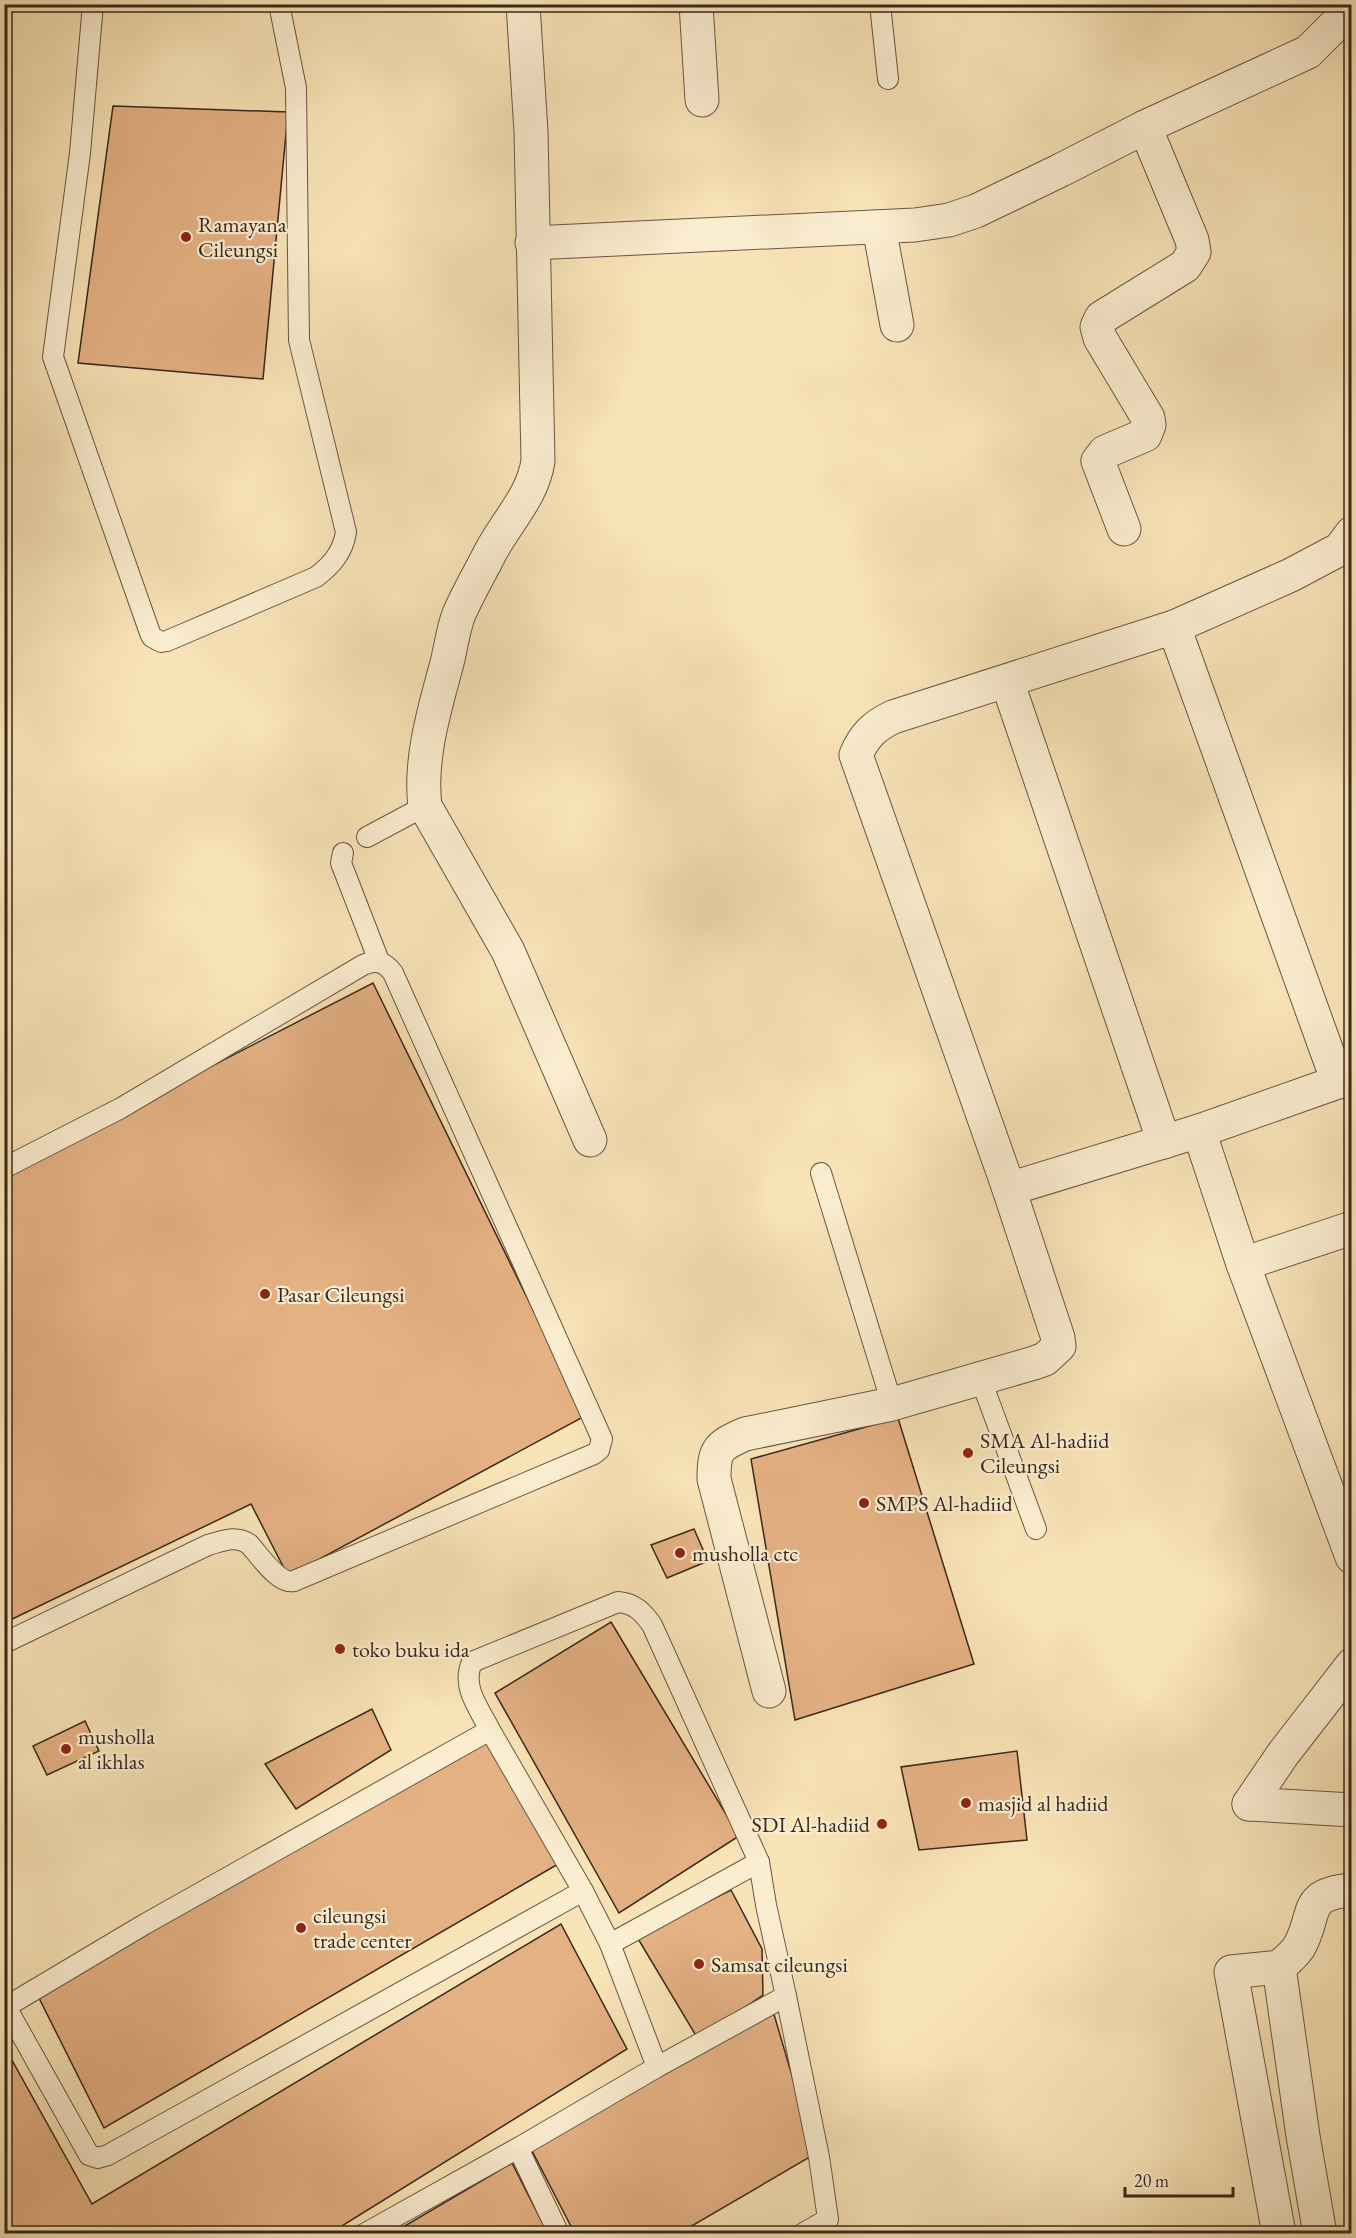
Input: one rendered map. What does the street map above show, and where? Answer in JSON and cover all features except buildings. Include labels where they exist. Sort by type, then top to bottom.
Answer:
[{"type":"street","points":[[523,4],[531,132],[538,461],[531,488],[492,550],[459,615],[423,773],[425,806],[508,951],[590,1140]]},
{"type":"street","points":[[696,4],[702,100]]},
{"type":"street","points":[[532,243],[879,227],[950,220],[976,211],[1144,127],[1308,52],[1352,8]]},
{"type":"street","points":[[1124,529],[1098,460],[1105,452],[1145,435],[1149,425],[1148,418],[1101,338],[1097,327],[1101,318],[1185,266],[1194,252],[1192,240],[1144,127]]},
{"type":"street","points":[[879,227],[897,325]]},
{"type":"street","points":[[769,1690],[714,1479],[714,1458],[724,1443],[745,1434],[892,1404],[981,1380],[1045,1359],[1059,1346],[1010,1189],[856,755],[862,739],[876,725],[893,717],[1174,627],[1348,552]]},
{"type":"street","points":[[1010,1189],[1199,1131],[1345,1079],[1174,627]]},
{"type":"street","points":[[1007,681],[1164,1142]]},
{"type":"street","points":[[1199,1131],[1244,1264],[1352,1557]]},
{"type":"street","points":[[1244,1264],[1352,1228]]},
{"type":"street","points":[[1352,1665],[1283,1754],[1249,1804],[1352,1810]]},
{"type":"street","points":[[1279,2234],[1231,1972],[1279,1967],[1299,1947],[1316,1901],[1329,1894],[1352,1890]]},
{"type":"street","points":[[1279,1967],[1303,2136],[1320,2234]]},
{"type":"lane","points":[[93,4],[80,153],[53,357],[150,633],[152,638],[161,642],[316,577],[328,568],[344,546],[346,532],[299,340],[296,88],[279,4]]},
{"type":"lane","points":[[880,4],[888,79]]},
{"type":"lane","points":[[366,837],[425,806]]},
{"type":"lane","points":[[343,853],[341,863],[379,962]]},
{"type":"lane","points":[[4,1168],[121,1108],[363,965],[371,962],[387,965],[393,973],[600,1432],[601,1445],[599,1450],[288,1583],[281,1579],[249,1544],[243,1540],[229,1538],[208,1545],[4,1643]]},
{"type":"lane","points":[[821,1173],[892,1404]]},
{"type":"lane","points":[[981,1380],[1036,1529]]},
{"type":"lane","points":[[657,2067],[610,1944],[583,1891],[490,1730],[469,1688],[467,1674],[472,1662],[618,1602],[628,1603],[646,1616],[652,1625],[759,1862],[819,2157],[828,2226],[802,2234]]},
{"type":"lane","points":[[490,1730],[145,1923],[5,2008],[89,2155],[98,2158],[108,2155],[583,1891]]},
{"type":"lane","points":[[610,1944],[759,1862]]},
{"type":"lane","points":[[364,2234],[786,1996]]},
{"type":"lane","points":[[518,2148],[559,2234]]},
{"type":"place","name":"Ramayana Cileungsi","points":[[186,237]]},
{"type":"place","name":"Pasar Cileungsi","points":[[265,1294]]},
{"type":"place","name":"SMA Al-hadiid Cileungsi","points":[[968,1453]]},
{"type":"place","name":"SMPS Al-hadiid","points":[[864,1503]]},
{"type":"place","name":"musholla ctc","points":[[680,1553]]},
{"type":"place","name":"toko buku ida","points":[[340,1649]]},
{"type":"place","name":"musholla al ikhlas","points":[[66,1749]]},
{"type":"place","name":"masjid al hadiid","points":[[966,1803]]},
{"type":"place","name":"SDI Al-hadiid","points":[[882,1824]]},
{"type":"place","name":"cileungsi trade center","points":[[301,1928]]},
{"type":"place","name":"Samsat cileungsi","points":[[699,1964]]}]
